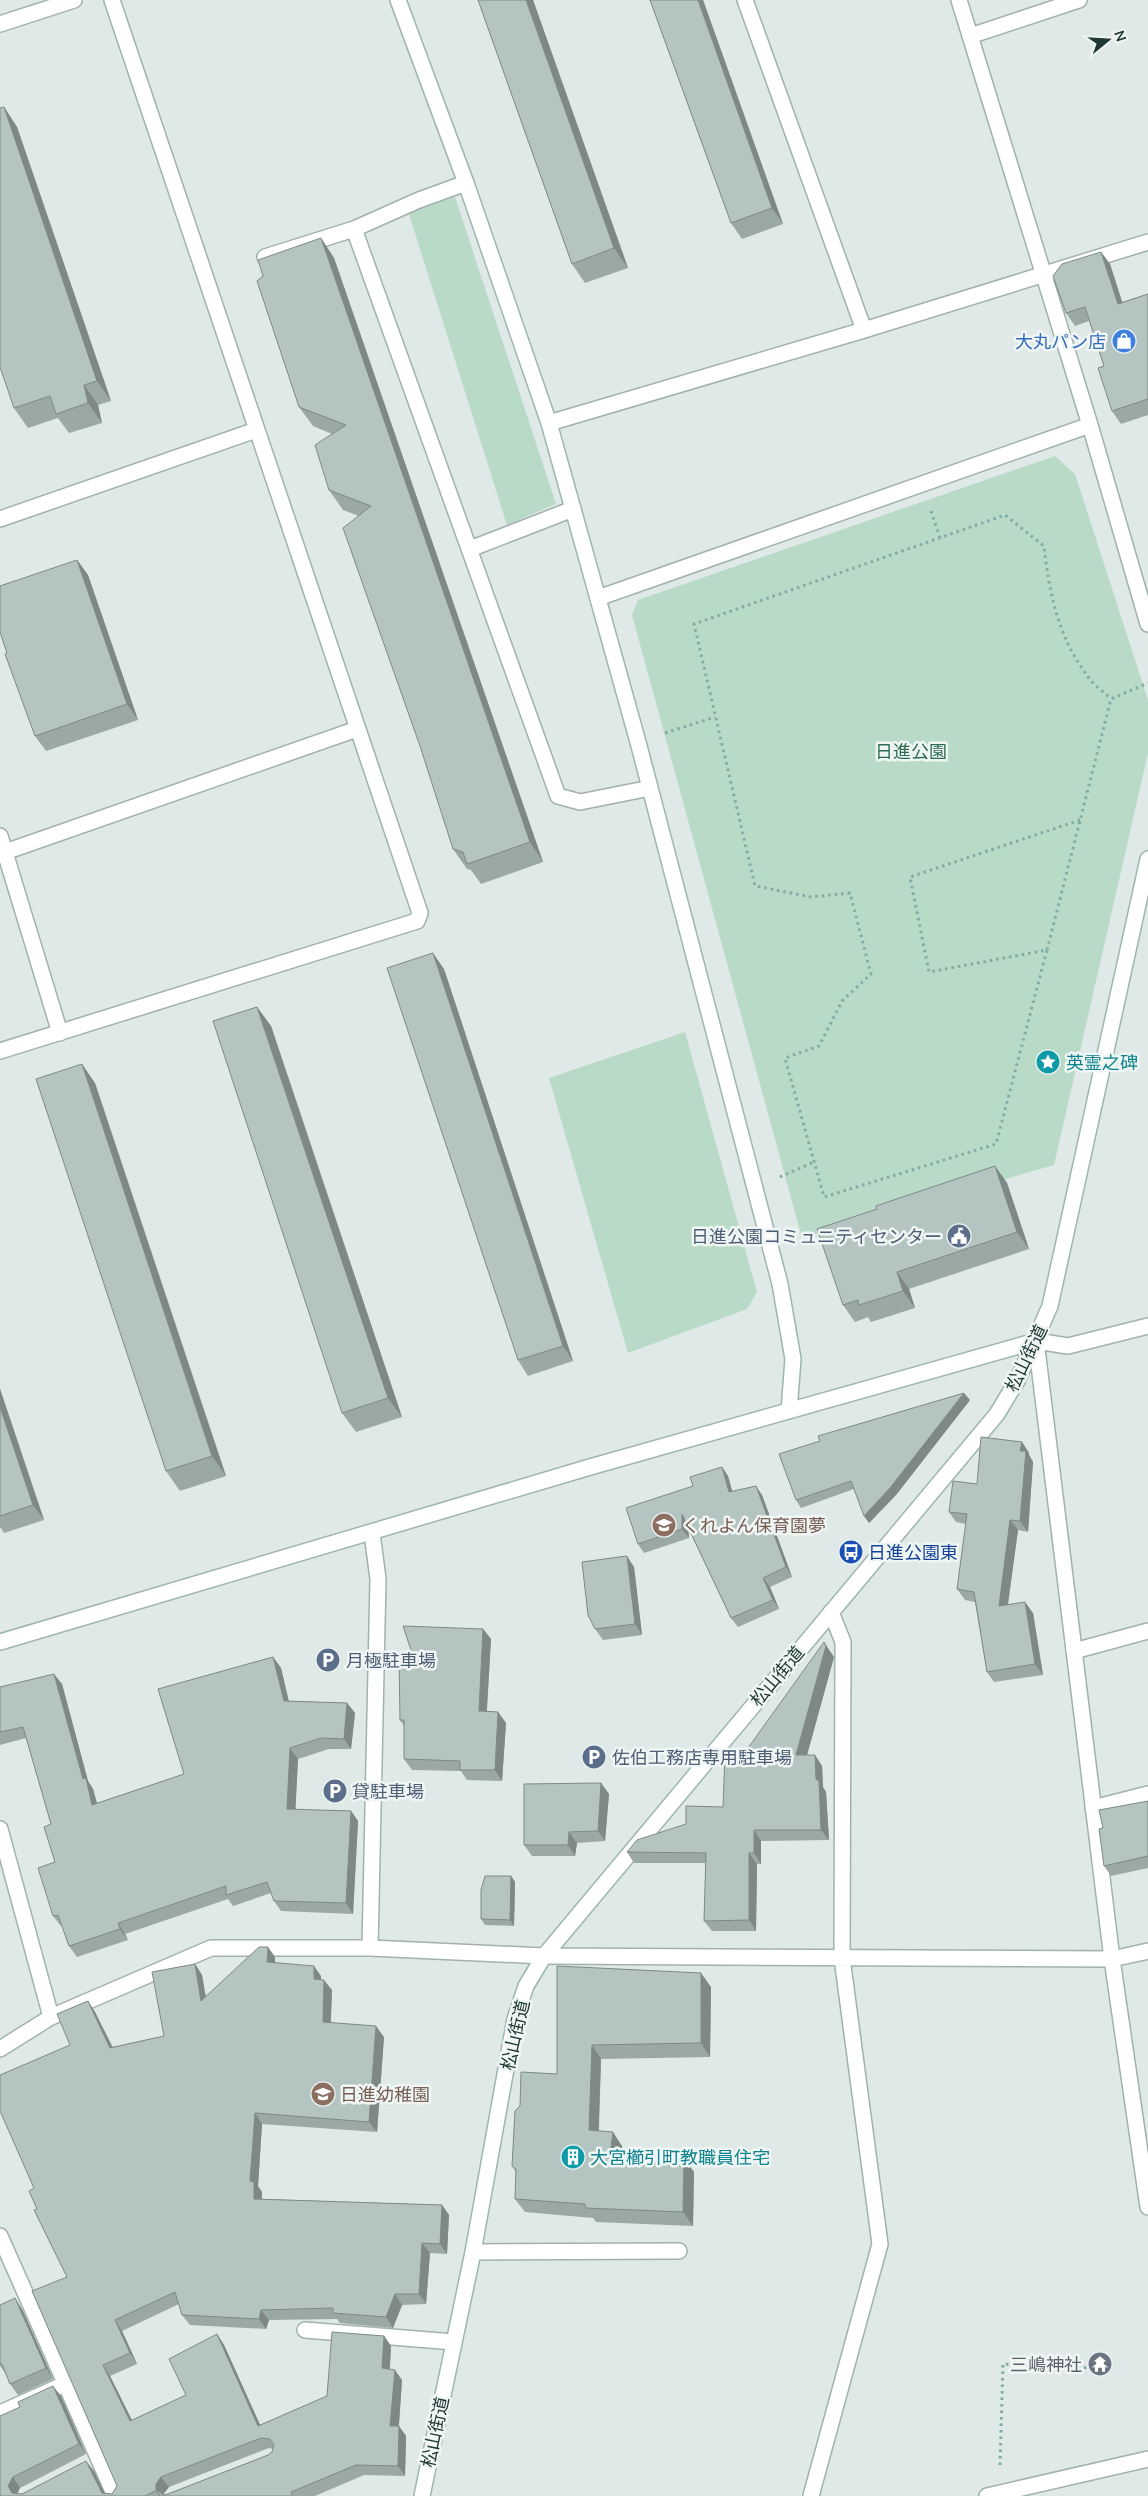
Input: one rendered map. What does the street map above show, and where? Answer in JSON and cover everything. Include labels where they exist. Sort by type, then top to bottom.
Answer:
[{"type":"street","points":[[0,24],[74,0]]},
{"type":"street","points":[[0,1051],[417,921],[420,913],[112,0]]},
{"type":"street","points":[[398,0],[466,183],[549,423],[573,508],[638,742],[780,1284],[793,1359],[790,1411]]},
{"type":"street","points":[[745,0],[864,330]]},
{"type":"street","points":[[959,0],[1090,425],[1148,624]]},
{"type":"street","points":[[970,36],[1079,0]]},
{"type":"street","points":[[265,257],[354,229],[419,200],[466,183]]},
{"type":"street","points":[[354,229],[558,796],[580,802],[650,788]]},
{"type":"street","points":[[549,423],[864,330],[1148,242]]},
{"type":"street","points":[[598,598],[1090,425]]},
{"type":"street","points":[[0,519],[256,430]]},
{"type":"street","points":[[470,549],[573,508]]},
{"type":"street","points":[[5,852],[357,729]]},
{"type":"street","points":[[0,836],[60,1033]]},
{"type":"street","name":"松山街道","points":[[422,2496],[473,2252],[516,2019],[526,1986],[544,1956],[997,1414],[1018,1379],[1050,1306],[1148,859]]},
{"type":"street","points":[[0,1642],[590,1467],[1036,1341],[1068,1346],[1148,1326]]},
{"type":"street","points":[[1036,1341],[1112,1960],[1148,2207]]},
{"type":"street","points":[[370,1948],[378,1578],[372,1533]]},
{"type":"street","points":[[811,2496],[880,2244],[842,1958],[843,1642],[831,1612]]},
{"type":"street","points":[[1074,1651],[1148,1631]]},
{"type":"street","points":[[1093,1808],[1148,1794]]},
{"type":"street","points":[[0,1829],[51,2017]]},
{"type":"street","points":[[0,2049],[51,2017],[211,1948],[370,1948],[544,1956],[1112,1960],[1148,1951]]},
{"type":"street","points":[[0,2236],[116,2496]]},
{"type":"street","points":[[473,2252],[679,2251]]},
{"type":"street","points":[[305,2330],[454,2342]]},
{"type":"street","points":[[0,2413],[65,2384]]},
{"type":"street","points":[[82,2466],[99,2458]]},
{"type":"street","points":[[993,2494],[1148,2459]]},
{"type":"path","points":[[1005,515],[1044,546],[1049,588],[1066,642],[1086,676],[1111,699],[996,1144],[824,1197],[785,1058],[819,1046],[842,1001],[871,974],[850,893],[811,897],[755,886],[694,624],[1005,515]]},
{"type":"path","points":[[1111,699],[1148,683]]},
{"type":"path","points":[[638,742],[715,717]]},
{"type":"path","points":[[1047,950],[929,972],[910,877],[1080,820]]},
{"type":"path","points":[[754,1188],[814,1162]]},
{"type":"path","points":[[993,2494],[1003,2364],[1093,2368]]},
{"type":"green space","points":[[454,194],[556,504],[507,525],[408,211]]},
{"type":"green space","name":"日進公園","points":[[1055,456],[1075,474],[1148,700],[1148,753],[1054,1165],[802,1238],[632,615],[638,600]]},
{"type":"green space","points":[[685,1032],[757,1292],[747,1309],[628,1353],[549,1078]]},
{"type":"building","points":[[478,0],[526,0],[614,248],[572,264]]},
{"type":"building","points":[[650,0],[698,0],[772,208],[731,223]]},
{"type":"building","points":[[4,107],[97,381],[84,385],[88,403],[56,414],[50,396],[14,408],[0,367],[0,108]]},
{"type":"building","points":[[321,238],[530,842],[467,864],[463,852],[453,849],[420,746],[343,528],[371,506],[329,490],[315,445],[346,425],[299,407],[257,281],[263,276],[258,260]]},
{"type":"building","points":[[1101,252],[1118,304],[1148,294],[1148,399],[1112,411],[1098,368],[1104,366],[1085,307],[1066,313],[1053,276],[1062,264]]},
{"type":"building","points":[[77,560],[127,704],[35,736],[5,654],[7,653],[0,632],[0,586]]},
{"type":"building","points":[[433,953],[563,1346],[518,1360],[387,968]]},
{"type":"building","points":[[257,1007],[388,1398],[342,1413],[213,1021]]},
{"type":"building","points":[[82,1064],[212,1456],[166,1471],[36,1079]]},
{"type":"building","points":[[995,1166],[1017,1232],[897,1272],[903,1291],[859,1305],[858,1300],[843,1305],[817,1229],[877,1209],[876,1206]]},
{"type":"building","points":[[964,1393],[890,1488],[864,1516],[851,1481],[796,1500],[779,1454],[820,1441],[818,1436]]},
{"type":"building","points":[[0,1407],[33,1505],[0,1516]]},
{"type":"building","points":[[981,1437],[1022,1442],[1020,1451],[1026,1451],[1020,1521],[1010,1520],[999,1606],[1025,1602],[1035,1664],[987,1672],[974,1592],[957,1589],[967,1514],[949,1512],[953,1481],[977,1484]]},
{"type":"building","points":[[722,1467],[729,1492],[756,1486],[786,1567],[763,1578],[773,1600],[731,1618],[682,1514],[682,1529],[638,1544],[626,1508],[693,1486],[690,1477]]},
{"type":"building","points":[[627,1556],[635,1624],[595,1629],[588,1615],[582,1562]]},
{"type":"building","points":[[403,1626],[483,1629],[479,1711],[498,1712],[495,1770],[460,1770],[460,1761],[404,1759],[404,1720],[400,1720],[399,1658],[414,1659]]},
{"type":"building","points":[[824,1642],[826,1646],[796,1755],[815,1755],[816,1779],[819,1781],[821,1830],[754,1830],[754,1853],[749,1853],[749,1920],[704,1921],[706,1853],[627,1852],[637,1840],[686,1824],[686,1806],[723,1807],[725,1754],[743,1755]]},
{"type":"building","points":[[273,1657],[284,1701],[347,1703],[344,1739],[321,1738],[290,1748],[287,1809],[351,1811],[346,1903],[274,1901],[267,1882],[226,1895],[226,1886],[118,1923],[120,1929],[69,1946],[58,1915],[53,1916],[38,1868],[55,1862],[44,1827],[51,1824],[23,1727],[0,1732],[0,1687],[54,1674],[83,1779],[86,1778],[92,1805],[184,1774],[158,1689]]},
{"type":"building","points":[[601,1783],[598,1831],[569,1832],[568,1845],[524,1845],[524,1784]]},
{"type":"building","points":[[1148,1801],[1148,1856],[1104,1866],[1099,1829],[1103,1828],[1099,1810]]},
{"type":"building","points":[[485,1876],[511,1876],[510,1920],[481,1919],[481,1890]]},
{"type":"building","points":[[259,1947],[268,1947],[267,1962],[314,1966],[314,1979],[324,1980],[323,2022],[376,2026],[369,2122],[255,2113],[250,2181],[254,2182],[254,2199],[442,2205],[440,2244],[422,2243],[419,2294],[395,2294],[386,2317],[333,2313],[333,2308],[261,2310],[259,2319],[182,2315],[175,2292],[115,2320],[130,2353],[103,2365],[130,2421],[186,2395],[169,2359],[217,2334],[258,2426],[327,2396],[332,2332],[384,2336],[382,2368],[395,2370],[390,2426],[399,2426],[398,2466],[356,2465],[291,2492],[293,2496],[160,2496],[157,2490],[145,2496],[0,2496],[0,2416],[20,2407],[18,2402],[53,2386],[79,2444],[13,2477],[8,2486],[12,2493],[22,2494],[86,2461],[102,2493],[112,2494],[117,2486],[32,2291],[67,2277],[34,2210],[37,2209],[29,2191],[34,2188],[0,2111],[0,2075],[70,2045],[57,2014],[88,2001],[110,2048],[164,2036],[152,1972],[195,1964],[201,2001]],"holes":[[[261,2438],[270,2439],[274,2444],[272,2452],[268,2455],[168,2494],[163,2495],[156,2489],[156,2484],[161,2477]]]},
{"type":"building","points":[[557,1966],[701,1973],[701,2043],[592,2045],[589,2130],[613,2132],[611,2148],[676,2152],[678,2158],[684,2158],[683,2212],[586,2208],[585,2204],[515,2199],[516,2169],[512,2166],[515,2111],[520,2106],[521,2072],[557,2074]]},
{"type":"building","points":[[15,2298],[46,2368],[10,2384],[0,2363],[0,2305]]},
{"type":"place","name":"大丸パン店","points":[[1124,341]]},
{"type":"place","name":"英霊之碑","points":[[1048,1062]]},
{"type":"place","name":"日進公園コミュニティセンター","points":[[959,1236]]},
{"type":"place","name":"くれよん保育園夢","points":[[664,1525]]},
{"type":"place","name":"日進公園東","points":[[851,1552]]},
{"type":"place","name":"月極駐車場","points":[[328,1660]]},
{"type":"place","name":"佐伯工務店専用駐車場","points":[[594,1757]]},
{"type":"place","name":"貸駐車場","points":[[335,1791]]},
{"type":"place","name":"日進幼稚園","points":[[323,2094]]},
{"type":"place","name":"大宮櫛引町教職員住宅","points":[[573,2157]]},
{"type":"place","name":"三嶋神社","points":[[1100,2364]]}]
